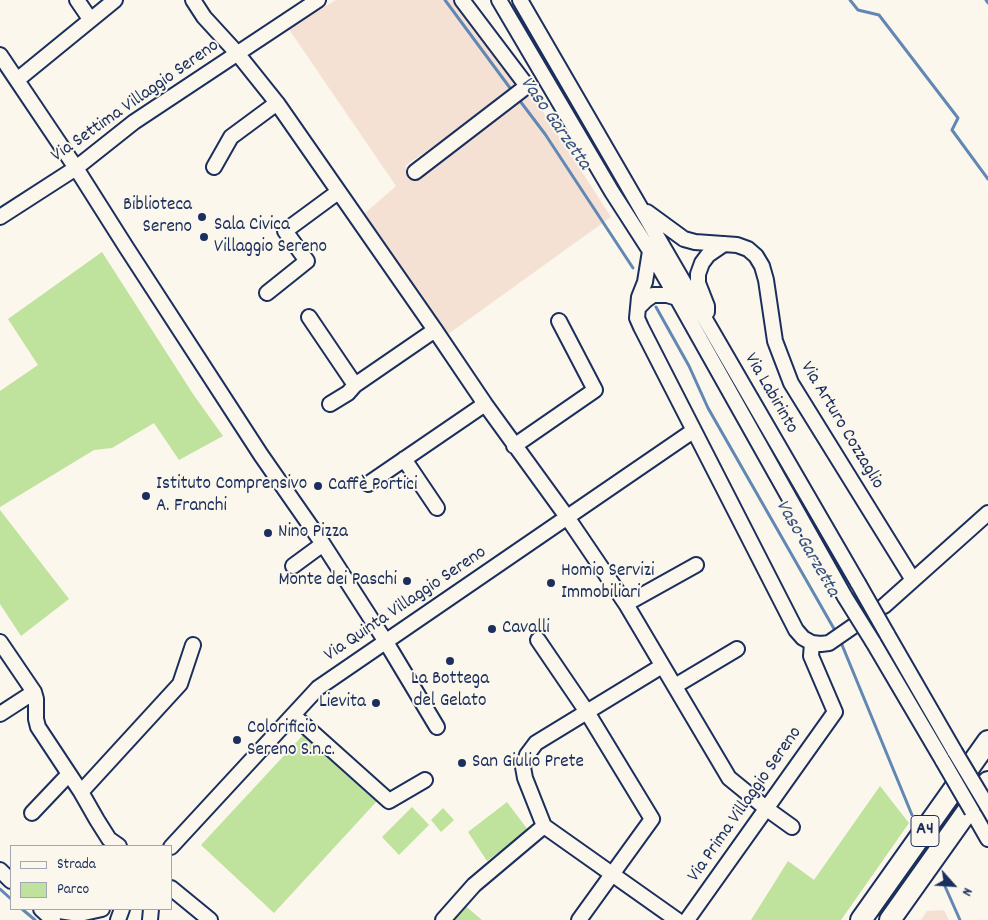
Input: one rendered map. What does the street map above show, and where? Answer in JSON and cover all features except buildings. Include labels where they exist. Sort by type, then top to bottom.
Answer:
[{"type":"highway","name":"A4","points":[[861,920],[988,741]]},
{"type":"highway","name":"A4","points":[[890,920],[988,782]]},
{"type":"street","points":[[77,0],[90,20]]},
{"type":"street","points":[[17,80],[115,0]]},
{"type":"street","points":[[193,0],[204,17],[237,53],[277,103],[435,330],[484,404],[568,517],[626,604],[729,778],[767,809],[792,826]]},
{"type":"street","name":"Via Settima Villaggio Sereno","points":[[0,217],[76,168],[134,122],[318,0]]},
{"type":"street","points":[[462,0],[520,92]]},
{"type":"street","name":"Via Labirinto","points":[[499,0],[612,192],[650,251],[845,597],[988,839]]},
{"type":"street","name":"Via Labirinto","points":[[520,0],[988,807]]},
{"type":"street","points":[[0,55],[76,168],[256,448],[323,544],[386,642],[437,728]]},
{"type":"street","points":[[414,172],[520,92],[552,89]]},
{"type":"street","points":[[214,167],[231,137],[277,103]]},
{"type":"street","points":[[267,293],[307,261],[285,231],[338,192]]},
{"type":"street","name":"Via Arturo Cozzaglio","points":[[642,209],[684,239],[695,242],[737,245],[748,249],[756,256],[762,266],[766,280],[775,341],[791,383],[914,580]]},
{"type":"street","points":[[708,324],[707,306],[698,283],[698,274],[702,263],[708,255],[724,244]]},
{"type":"street","points":[[650,251],[645,282],[639,297],[637,318],[796,630],[803,638],[812,643],[821,644],[830,643],[850,628]]},
{"type":"street","points":[[638,308],[653,295],[667,294],[677,298]]},
{"type":"street","points":[[309,317],[355,385]]},
{"type":"street","points":[[514,446],[594,390],[559,320]]},
{"type":"street","points":[[330,404],[435,330]]},
{"type":"street","points":[[368,484],[484,404]]},
{"type":"street","name":"Via Quinta Villaggio Sereno","points":[[172,846],[318,688],[694,432]]},
{"type":"street","points":[[404,459],[437,508]]},
{"type":"street","points":[[884,606],[988,513]]},
{"type":"street","points":[[294,566],[323,544]]},
{"type":"street","points":[[626,604],[696,565]]},
{"type":"street","points":[[538,640],[587,712],[652,819],[579,920]]},
{"type":"street","points":[[0,642],[34,692],[38,728],[81,792],[109,839],[118,845]]},
{"type":"street","name":"Via Prima Villaggio Sereno","points":[[688,920],[835,712],[811,656],[812,643]]},
{"type":"street","points":[[81,792],[180,684],[193,645]]},
{"type":"street","points":[[675,686],[737,649]]},
{"type":"street","points":[[662,666],[536,743],[527,755],[523,767],[525,778],[544,826],[677,920]]},
{"type":"street","points":[[0,714],[34,692]]},
{"type":"street","points":[[293,715],[388,801],[425,780]]},
{"type":"street","points":[[32,813],[69,774]]},
{"type":"street","points":[[444,920],[474,885],[544,826]]},
{"type":"street","points":[[0,870],[10,880]]},
{"type":"street","points":[[172,889],[210,920]]},
{"type":"street","points":[[42,910],[53,920]]},
{"type":"street","points":[[56,910],[79,914],[97,910]]},
{"type":"street","points":[[95,920],[106,910]]},
{"type":"shaded area","points":[[336,0],[454,0],[518,87],[405,166],[417,178],[531,93],[611,217],[447,335],[364,214],[396,186],[288,28]]},
{"type":"shaded area","points":[[944,910],[949,920],[921,920],[927,911]]},
{"type":"green space","points":[[102,252],[193,394],[223,436],[179,460],[154,423],[112,448],[94,450],[0,507],[0,391],[38,365],[8,319]]},
{"type":"green space","points":[[0,510],[69,599],[21,636],[0,604]]},
{"type":"green space","points":[[304,734],[377,801],[274,913],[201,845]]},
{"type":"green space","points":[[880,786],[909,823],[841,920],[751,920],[788,861],[814,880]]},
{"type":"green space","points":[[507,802],[528,830],[487,861],[468,832]]},
{"type":"green space","points":[[412,807],[429,825],[399,855],[382,837]]},
{"type":"green space","points":[[443,808],[454,820],[441,832],[431,820]]},
{"type":"green space","points":[[463,904],[482,920],[450,920]]},
{"type":"waterway","name":"Vaso Garzetta","points":[[445,0],[513,92]]},
{"type":"waterway","points":[[850,0],[858,10],[879,15],[958,118],[952,130],[988,179]]},
{"type":"waterway","name":"Vaso Garzetta","points":[[517,97],[545,134],[633,268]]},
{"type":"waterway","name":"Vaso Garzetta","points":[[656,307],[689,366],[708,408],[837,634]]},
{"type":"waterway","name":"Vaso Garzetta","points":[[840,640],[912,815]]},
{"type":"waterway","name":"Vaso Garzetta","points":[[944,884],[960,920]]},
{"type":"waterway","points":[[0,889],[10,898]]},
{"type":"waterway","points":[[23,910],[35,920]]},
{"type":"place","name":"Biblioteca Sereno","points":[[202,217]]},
{"type":"place","name":"Sala Civica Villaggio Sereno","points":[[204,237]]},
{"type":"place","name":"Caffè Portici","points":[[318,486]]},
{"type":"place","name":"Istituto Comprensivo A. Franchi","points":[[146,496]]},
{"type":"place","name":"Nino Pizza","points":[[268,533]]},
{"type":"place","name":"Monte dei Paschi","points":[[407,581]]},
{"type":"place","name":"Homio Servizi Immobiliari","points":[[551,583]]},
{"type":"place","name":"Cavalli","points":[[492,629]]},
{"type":"place","name":"La Bottega del Gelato","points":[[450,661]]},
{"type":"place","name":"Lievita","points":[[376,703]]},
{"type":"place","name":"Colorificio Sereno S.n.c.","points":[[237,740]]},
{"type":"place","name":"San Giulio Prete","points":[[462,763]]}]
